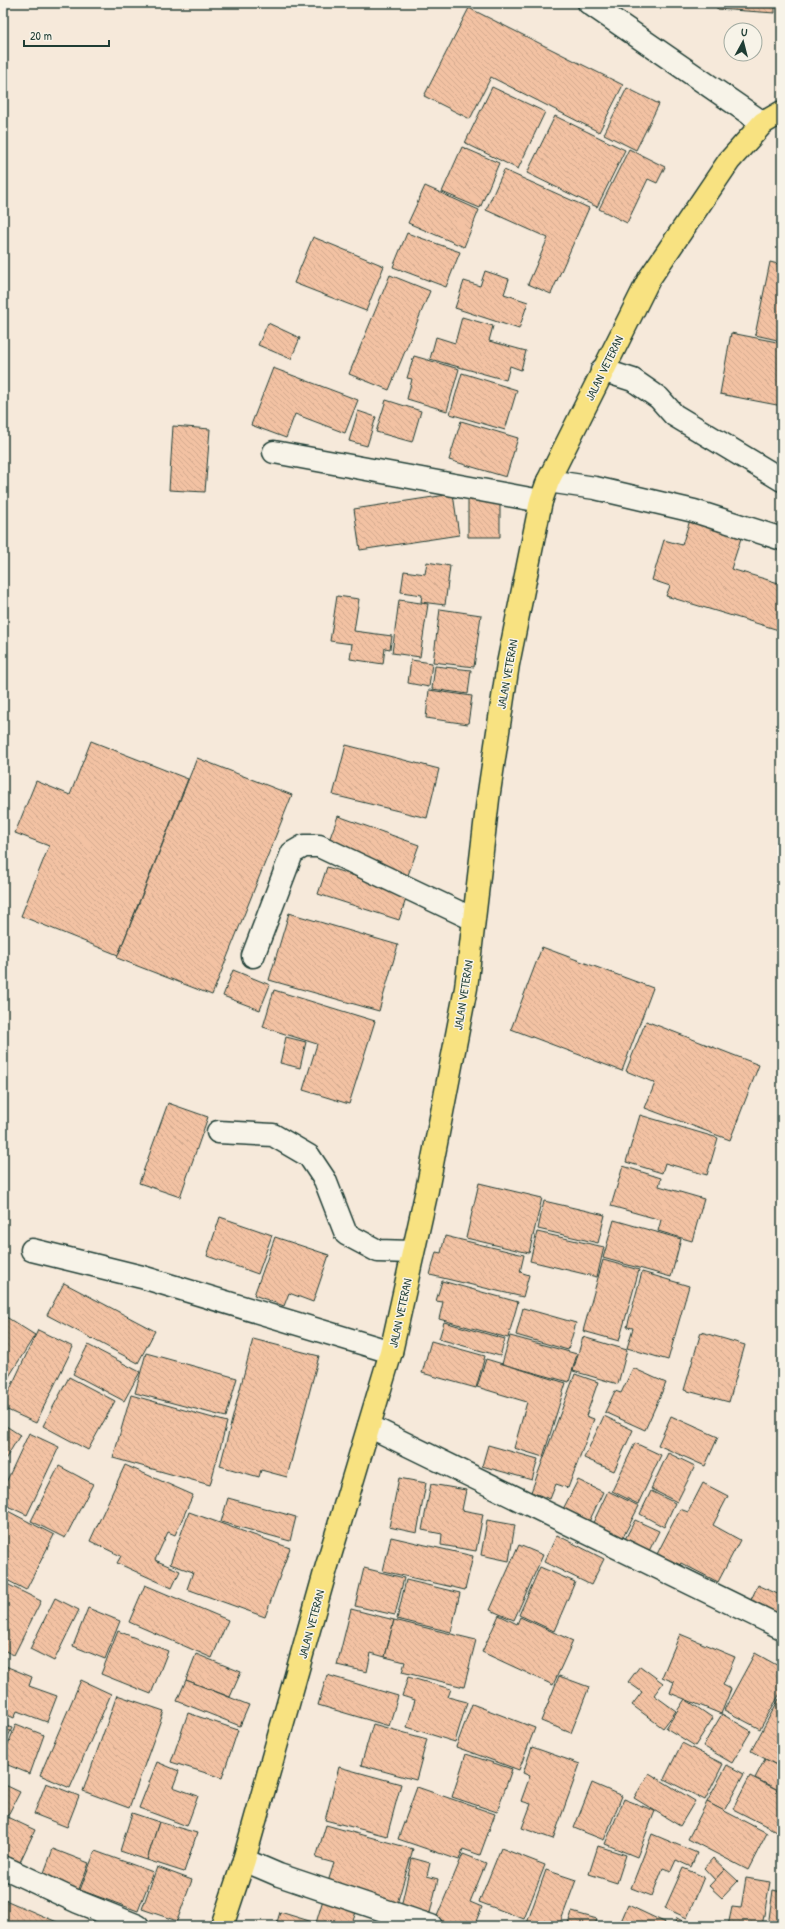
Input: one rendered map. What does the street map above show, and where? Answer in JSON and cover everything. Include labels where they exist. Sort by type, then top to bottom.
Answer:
[{"type":"highway","name":"JALAN VETERAN","points":[[222,1926],[244,1860],[326,1569],[391,1352],[427,1190],[466,988],[488,799],[508,664],[541,502],[548,481],[602,370],[649,279],[729,161],[763,123],[782,112]]},
{"type":"street","points":[[589,3],[763,123]]},
{"type":"street","points":[[602,370],[633,380],[659,398],[674,415],[782,480]]},
{"type":"street","points":[[274,452],[541,502]]},
{"type":"street","points":[[548,481],[594,488],[694,511],[782,539]]},
{"type":"street","points":[[253,956],[292,853],[304,846],[319,846],[473,919]]},
{"type":"street","points":[[218,1132],[273,1135],[309,1156],[325,1180],[346,1234],[378,1250],[412,1252]]},
{"type":"street","points":[[32,1250],[142,1277],[391,1352]]},
{"type":"street","points":[[369,1426],[782,1628]]},
{"type":"street","points":[[244,1860],[279,1875],[431,1926]]},
{"type":"street","points":[[3,1867],[78,1902],[138,1926]]},
{"type":"building","points":[[717,3],[775,3],[775,13],[717,9]]},
{"type":"building","points":[[469,8],[623,85],[599,132],[491,77],[470,119],[424,96]]},
{"type":"building","points":[[492,87],[545,112],[518,169],[465,143]]},
{"type":"building","points":[[627,88],[659,104],[636,150],[604,134]]},
{"type":"building","points":[[555,116],[625,150],[597,207],[527,173]]},
{"type":"building","points":[[462,147],[499,163],[480,208],[442,192]]},
{"type":"building","points":[[629,149],[665,167],[657,183],[648,179],[627,223],[599,209]]},
{"type":"building","points":[[504,170],[589,208],[551,294],[528,284],[548,238],[486,210]]},
{"type":"building","points":[[425,186],[479,210],[464,247],[408,223]]},
{"type":"building","points":[[407,233],[460,252],[446,287],[393,267]]},
{"type":"building","points":[[313,237],[384,266],[366,311],[294,283]]},
{"type":"building","points":[[770,262],[782,265],[782,341],[755,335]]},
{"type":"building","points":[[485,271],[509,279],[504,294],[528,302],[519,329],[455,308],[464,281],[480,286]]},
{"type":"building","points":[[390,275],[430,291],[389,390],[349,374]]},
{"type":"building","points":[[462,317],[493,326],[489,341],[526,351],[521,370],[510,366],[506,380],[430,359],[436,337],[455,343]]},
{"type":"building","points":[[268,323],[300,338],[291,359],[258,345]]},
{"type":"building","points":[[731,333],[782,343],[782,406],[720,394]]},
{"type":"building","points":[[414,356],[459,369],[447,411],[407,399],[412,379],[407,378]]},
{"type":"building","points":[[273,368],[358,400],[345,433],[295,414],[286,438],[251,425]]},
{"type":"building","points":[[462,373],[517,390],[505,430],[450,414]]},
{"type":"building","points":[[386,400],[421,411],[412,442],[376,432]]},
{"type":"building","points":[[358,411],[376,417],[367,446],[349,441]]},
{"type":"building","points":[[461,421],[518,438],[506,477],[449,460]]},
{"type":"building","points":[[173,426],[210,429],[205,492],[169,490]]},
{"type":"building","points":[[453,494],[459,535],[360,550],[354,509]]},
{"type":"building","points":[[500,499],[500,537],[468,537],[468,500]]},
{"type":"building","points":[[690,520],[742,535],[731,569],[782,584],[782,631],[666,596],[670,586],[652,580],[664,540],[682,545]]},
{"type":"building","points":[[427,562],[450,566],[445,605],[421,602],[422,595],[401,592],[404,571],[425,574]]},
{"type":"building","points":[[337,596],[359,599],[354,631],[392,636],[390,649],[385,648],[383,664],[350,659],[352,644],[330,641]]},
{"type":"building","points":[[399,600],[428,604],[420,657],[392,653]]},
{"type":"building","points":[[440,609],[481,615],[474,667],[433,662]]},
{"type":"building","points":[[411,660],[432,663],[429,687],[408,683]]},
{"type":"building","points":[[435,666],[471,670],[468,694],[432,689]]},
{"type":"building","points":[[429,690],[472,696],[468,724],[426,718]]},
{"type":"building","points":[[91,741],[188,779],[118,955],[21,916],[49,846],[15,833],[36,781],[70,795]]},
{"type":"building","points":[[346,745],[439,769],[427,818],[333,795]]},
{"type":"building","points":[[197,758],[292,795],[212,995],[117,958]]},
{"type":"building","points":[[338,816],[419,845],[408,875],[327,846]]},
{"type":"building","points":[[327,867],[408,893],[399,920],[318,894]]},
{"type":"building","points":[[289,913],[398,945],[379,1011],[269,980]]},
{"type":"building","points":[[542,947],[653,988],[622,1071],[511,1029]]},
{"type":"building","points":[[233,970],[270,985],[260,1010],[223,996]]},
{"type":"building","points":[[274,990],[375,1021],[349,1104],[303,1090],[317,1044],[263,1027]]},
{"type":"building","points":[[646,1021],[759,1065],[730,1140],[645,1108],[655,1083],[626,1071]]},
{"type":"building","points":[[286,1037],[306,1042],[300,1068],[280,1063]]},
{"type":"building","points":[[168,1103],[208,1117],[180,1197],[139,1183]]},
{"type":"building","points":[[640,1115],[718,1138],[707,1175],[665,1163],[662,1173],[626,1162]]},
{"type":"building","points":[[623,1166],[661,1178],[659,1186],[704,1199],[692,1241],[658,1231],[661,1220],[611,1206]]},
{"type":"building","points":[[479,1183],[542,1198],[529,1253],[466,1238]]},
{"type":"building","points":[[544,1201],[605,1215],[598,1243],[538,1229]]},
{"type":"building","points":[[220,1217],[272,1235],[258,1274],[207,1256]]},
{"type":"building","points":[[614,1220],[681,1239],[671,1277],[603,1258]]},
{"type":"building","points":[[537,1232],[604,1247],[597,1277],[530,1261]]},
{"type":"building","points":[[445,1236],[524,1255],[520,1272],[529,1275],[523,1297],[430,1275],[436,1252],[441,1253]]},
{"type":"building","points":[[275,1237],[329,1255],[313,1302],[289,1293],[284,1306],[254,1295]]},
{"type":"building","points":[[603,1260],[639,1270],[619,1341],[583,1331]]},
{"type":"building","points":[[642,1272],[689,1286],[668,1360],[627,1348],[633,1328],[627,1327]]},
{"type":"building","points":[[442,1281],[518,1302],[508,1338],[439,1319],[443,1302],[436,1301]]},
{"type":"building","points":[[64,1283],[155,1331],[138,1363],[47,1315]]},
{"type":"building","points":[[523,1308],[576,1323],[568,1350],[516,1335]]},
{"type":"building","points":[[3,1315],[35,1335],[3,1386]]},
{"type":"building","points":[[444,1322],[505,1339],[500,1356],[439,1339]]},
{"type":"building","points":[[38,1330],[73,1347],[36,1423],[3,1408],[3,1404]]},
{"type":"building","points":[[701,1332],[745,1345],[729,1402],[684,1390]]},
{"type":"building","points":[[510,1336],[577,1354],[569,1382],[502,1364]]},
{"type":"building","points":[[583,1337],[627,1350],[618,1384],[573,1371]]},
{"type":"building","points":[[253,1339],[319,1356],[287,1477],[261,1470],[259,1477],[220,1466]]},
{"type":"building","points":[[431,1341],[485,1356],[476,1388],[422,1373]]},
{"type":"building","points":[[88,1345],[140,1372],[124,1401],[73,1374]]},
{"type":"building","points":[[146,1353],[237,1378],[226,1417],[135,1393]]},
{"type":"building","points":[[486,1359],[566,1383],[543,1457],[514,1448],[527,1402],[477,1387]]},
{"type":"building","points":[[633,1368],[666,1383],[645,1430],[605,1412],[615,1391],[621,1393]]},
{"type":"building","points":[[575,1374],[598,1382],[586,1416],[594,1419],[568,1488],[556,1484],[550,1499],[531,1492]]},
{"type":"building","points":[[69,1377],[115,1401],[88,1450],[43,1426]]},
{"type":"building","points":[[131,1395],[227,1422],[210,1485],[113,1458]]},
{"type":"building","points":[[604,1416],[633,1430],[614,1471],[584,1458]]},
{"type":"building","points":[[671,1416],[718,1437],[705,1466],[658,1445]]},
{"type":"building","points":[[3,1424],[20,1435],[3,1463]]},
{"type":"building","points":[[29,1433],[59,1447],[27,1515],[3,1504],[3,1489]]},
{"type":"building","points":[[635,1443],[661,1455],[638,1504],[612,1491]]},
{"type":"building","points":[[488,1445],[538,1459],[532,1480],[482,1466]]},
{"type":"building","points":[[668,1453],[695,1466],[677,1502],[651,1489]]},
{"type":"building","points":[[125,1465],[193,1495],[175,1535],[168,1532],[155,1560],[180,1571],[172,1588],[117,1563],[121,1556],[90,1541]]},
{"type":"building","points":[[59,1466],[93,1484],[65,1538],[31,1521]]},
{"type":"building","points":[[399,1478],[426,1483],[417,1533],[389,1527]]},
{"type":"building","points":[[578,1480],[603,1492],[587,1526],[561,1513]]},
{"type":"building","points":[[703,1483],[728,1496],[713,1525],[740,1540],[718,1582],[681,1563],[676,1572],[654,1560],[680,1509],[688,1512]]},
{"type":"building","points":[[431,1484],[466,1490],[462,1510],[483,1514],[476,1551],[441,1545],[442,1534],[422,1530]]},
{"type":"building","points":[[608,1491],[639,1506],[621,1541],[591,1527]]},
{"type":"building","points":[[651,1491],[675,1503],[664,1527],[640,1514]]},
{"type":"building","points":[[228,1498],[296,1517],[290,1541],[221,1522]]},
{"type":"building","points":[[4,1509],[54,1535],[26,1590],[3,1578]]},
{"type":"building","points":[[189,1512],[290,1548],[265,1617],[187,1589],[193,1572],[170,1564]]},
{"type":"building","points":[[487,1520],[515,1525],[509,1561],[481,1555]]},
{"type":"building","points":[[635,1520],[659,1531],[646,1557],[622,1545]]},
{"type":"building","points":[[557,1535],[604,1559],[591,1585],[544,1562]]},
{"type":"building","points":[[391,1537],[473,1556],[465,1590],[383,1571]]},
{"type":"building","points":[[519,1545],[543,1555],[514,1620],[490,1610]]},
{"type":"building","points":[[540,1567],[575,1582],[554,1631],[519,1615]]},
{"type":"building","points":[[364,1568],[404,1578],[395,1615],[355,1606]]},
{"type":"building","points":[[406,1580],[460,1593],[451,1632],[397,1619]]},
{"type":"building","points":[[3,1582],[41,1601],[14,1655],[3,1650]]},
{"type":"building","points":[[145,1585],[228,1620],[212,1658],[129,1622]]},
{"type":"building","points":[[758,1585],[782,1596],[782,1608],[777,1620],[748,1606]]},
{"type":"building","points":[[55,1598],[79,1610],[54,1661],[30,1649]]},
{"type":"building","points":[[88,1608],[120,1621],[105,1659],[73,1646]]},
{"type":"building","points":[[351,1609],[394,1620],[385,1657],[371,1653],[367,1672],[337,1665]]},
{"type":"building","points":[[499,1615],[517,1624],[520,1617],[573,1641],[553,1685],[482,1652]]},
{"type":"building","points":[[394,1620],[476,1640],[464,1687],[402,1672],[405,1662],[385,1657]]},
{"type":"building","points":[[118,1631],[168,1651],[151,1694],[101,1674]]},
{"type":"building","points":[[680,1634],[735,1657],[723,1685],[731,1689],[721,1714],[670,1693],[674,1682],[662,1677]]},
{"type":"building","points":[[755,1653],[782,1668],[782,1690],[760,1729],[724,1710]]},
{"type":"building","points":[[196,1654],[241,1672],[230,1697],[186,1680]]},
{"type":"building","points":[[3,1665],[32,1677],[29,1686],[57,1696],[47,1722],[17,1711],[14,1718],[3,1713]]},
{"type":"building","points":[[640,1666],[663,1683],[654,1695],[676,1711],[663,1728],[632,1705],[642,1692],[628,1682]]},
{"type":"building","points":[[327,1675],[398,1696],[389,1726],[318,1705]]},
{"type":"building","points":[[559,1676],[589,1687],[571,1733],[541,1721]]},
{"type":"building","points":[[408,1677],[451,1689],[448,1697],[467,1702],[455,1742],[407,1727],[415,1700],[402,1696]]},
{"type":"building","points":[[81,1680],[111,1694],[70,1788],[40,1775]]},
{"type":"building","points":[[186,1680],[249,1705],[240,1726],[177,1701]]},
{"type":"building","points":[[117,1695],[164,1711],[129,1808],[83,1791]]},
{"type":"building","points":[[685,1699],[713,1718],[695,1746],[666,1728]]},
{"type":"building","points":[[779,1699],[782,1701],[782,1768],[751,1751]]},
{"type":"building","points":[[472,1704],[535,1728],[519,1770],[456,1747]]},
{"type":"building","points":[[188,1713],[238,1730],[222,1778],[171,1762]]},
{"type":"building","points":[[722,1714],[751,1731],[732,1763],[703,1746]]},
{"type":"building","points":[[16,1724],[44,1735],[30,1774],[3,1763],[3,1757]]},
{"type":"building","points":[[373,1724],[427,1739],[416,1780],[361,1765]]},
{"type":"building","points":[[3,1725],[12,1728],[3,1748]]},
{"type":"building","points":[[682,1743],[723,1764],[705,1800],[664,1779]]},
{"type":"building","points":[[532,1747],[580,1764],[553,1839],[522,1828],[531,1804],[521,1801],[530,1776],[523,1773]]},
{"type":"building","points":[[466,1754],[512,1769],[497,1812],[452,1797]]},
{"type":"building","points":[[765,1759],[782,1768],[782,1792],[755,1778]]},
{"type":"building","points":[[157,1762],[179,1771],[173,1787],[198,1796],[187,1826],[139,1808]]},
{"type":"building","points":[[727,1765],[744,1774],[724,1811],[707,1802]]},
{"type":"building","points":[[339,1767],[401,1784],[387,1836],[325,1820]]},
{"type":"building","points":[[649,1773],[695,1801],[680,1826],[634,1798]]},
{"type":"building","points":[[750,1776],[782,1792],[782,1825],[778,1832],[733,1809]]},
{"type":"building","points":[[46,1783],[79,1796],[67,1827],[34,1814]]},
{"type":"building","points":[[592,1783],[622,1796],[604,1840],[574,1828]]},
{"type":"building","points":[[3,1784],[20,1792],[7,1817],[35,1830],[20,1862],[3,1854]]},
{"type":"building","points":[[417,1787],[495,1814],[480,1855],[463,1849],[459,1860],[398,1839]]},
{"type":"building","points":[[624,1799],[655,1811],[637,1857],[605,1844]]},
{"type":"building","points":[[707,1802],[767,1833],[748,1870],[688,1839]]},
{"type":"building","points":[[132,1813],[159,1822],[147,1860],[120,1851]]},
{"type":"building","points":[[159,1822],[197,1833],[184,1872],[147,1860]]},
{"type":"building","points":[[326,1825],[413,1849],[397,1904],[327,1885],[334,1863],[316,1858]]},
{"type":"building","points":[[652,1834],[697,1853],[691,1867],[676,1860],[671,1871],[663,1868],[652,1896],[631,1888]]},
{"type":"building","points":[[598,1846],[626,1855],[617,1883],[589,1874]]},
{"type":"building","points":[[501,1848],[545,1865],[524,1919],[479,1902]]},
{"type":"building","points":[[53,1849],[89,1863],[76,1897],[40,1883]]},
{"type":"building","points":[[95,1851],[153,1872],[138,1911],[80,1890]]},
{"type":"building","points":[[463,1854],[486,1863],[470,1902],[482,1907],[474,1926],[446,1926],[435,1921]]},
{"type":"building","points":[[412,1858],[430,1863],[427,1876],[438,1879],[430,1913],[401,1907]]},
{"type":"building","points":[[713,1858],[725,1869],[715,1880],[704,1868]]},
{"type":"building","points":[[157,1867],[192,1880],[177,1921],[142,1909]]},
{"type":"building","points":[[683,1868],[704,1877],[687,1918],[665,1908]]},
{"type":"building","points":[[725,1869],[738,1881],[722,1898],[709,1886]]},
{"type":"building","points":[[546,1870],[576,1880],[559,1926],[526,1926]]},
{"type":"building","points":[[746,1878],[770,1882],[762,1926],[728,1926],[732,1907],[741,1908]]},
{"type":"building","points":[[773,1890],[782,1892],[782,1926],[768,1926]]},
{"type":"building","points":[[325,1893],[359,1904],[351,1926],[276,1926],[280,1912],[316,1923]]},
{"type":"building","points":[[3,1899],[64,1925],[3,1926]]},
{"type":"building","points":[[628,1905],[664,1922],[662,1926],[619,1926]]},
{"type":"building","points":[[572,1912],[597,1919],[595,1926],[567,1926]]},
{"type":"building","points":[[677,1918],[691,1926],[673,1926]]}]
